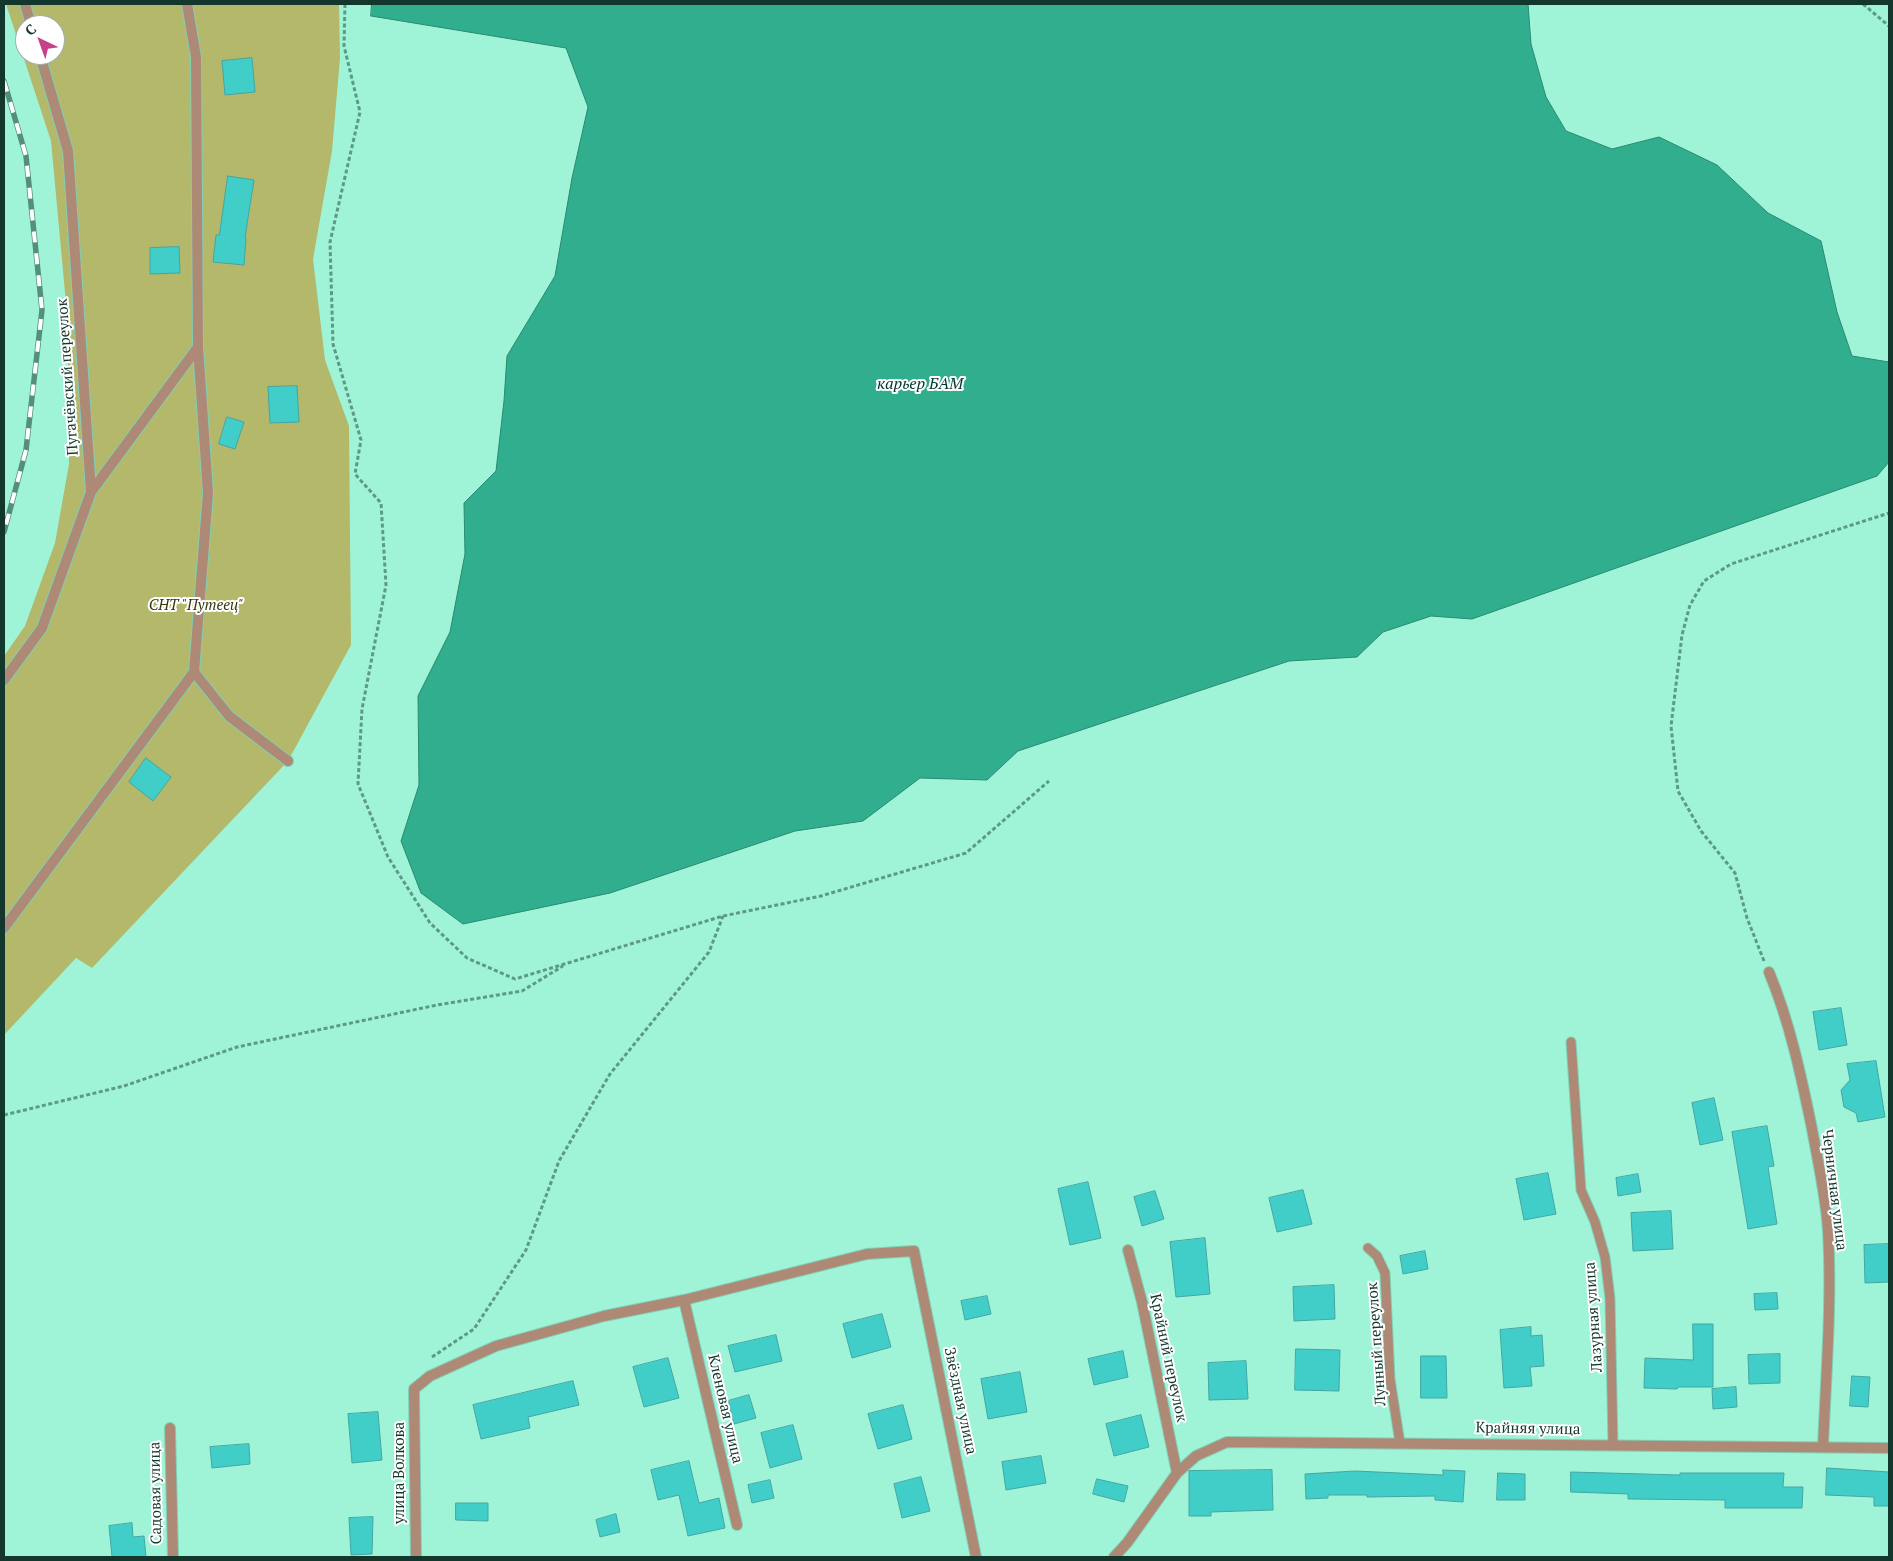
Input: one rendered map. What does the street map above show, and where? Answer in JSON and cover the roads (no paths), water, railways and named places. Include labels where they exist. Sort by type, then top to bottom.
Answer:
[{"type":"street","points":[[4,928],[194,672],[208,493],[198,347],[196,57],[187,4]]},
{"type":"street","name":"Пугачёвский переулок","points":[[4,680],[42,628],[91,492],[68,151],[43,65]]},
{"type":"street","points":[[91,492],[198,347]]},
{"type":"street","points":[[194,672],[229,716],[288,761]]},
{"type":"street","name":"Черничная улица","points":[[1769,972],[1783,1006],[1799,1062],[1817,1155],[1828,1229],[1829,1307],[1823,1447]]},
{"type":"street","name":"Звёздная улица","points":[[684,1300],[867,1254],[914,1250],[976,1557]]},
{"type":"street","name":"Крайний переулок","points":[[1128,1250],[1142,1302],[1177,1473]]},
{"type":"street","name":"улица Волкова","points":[[416,1557],[414,1389],[430,1376],[496,1346],[604,1316],[684,1300]]},
{"type":"street","name":"Кленовая улица","points":[[684,1300],[737,1525]]},
{"type":"street","name":"Садовая улица","points":[[170,1428],[173,1557]]},
{"type":"street","name":"Крайняя улица","points":[[1114,1557],[1127,1543],[1177,1473],[1196,1456],[1227,1442],[1889,1448]]},
{"type":"lane","name":"Лазурная улица","points":[[1571,1042],[1581,1190],[1605,1257],[1610,1298],[1613,1445]]},
{"type":"lane","name":"Лунный переулок","points":[[1368,1248],[1377,1256],[1385,1273],[1390,1379],[1400,1443]]},
{"type":"water","name":"карьер БАМ","points":[[372,4],[1528,4],[1531,44],[1546,97],[1566,131],[1612,149],[1659,137],[1717,165],[1768,213],[1821,241],[1837,312],[1852,356],[1889,362],[1889,462],[1877,476],[1472,619],[1431,616],[1383,632],[1357,657],[1289,661],[1018,751],[987,780],[920,778],[863,821],[795,831],[610,893],[463,924],[421,893],[401,841],[419,785],[418,696],[450,632],[465,554],[464,503],[496,471],[507,356],[555,276],[572,178],[588,107],[566,48],[371,16]]},
{"type":"railway","points":[[4,81],[26,156],[42,310],[26,450],[4,532]]},
{"type":"park label","name":"СНТ \"Путеец\"","points":[[196,606]]}]
